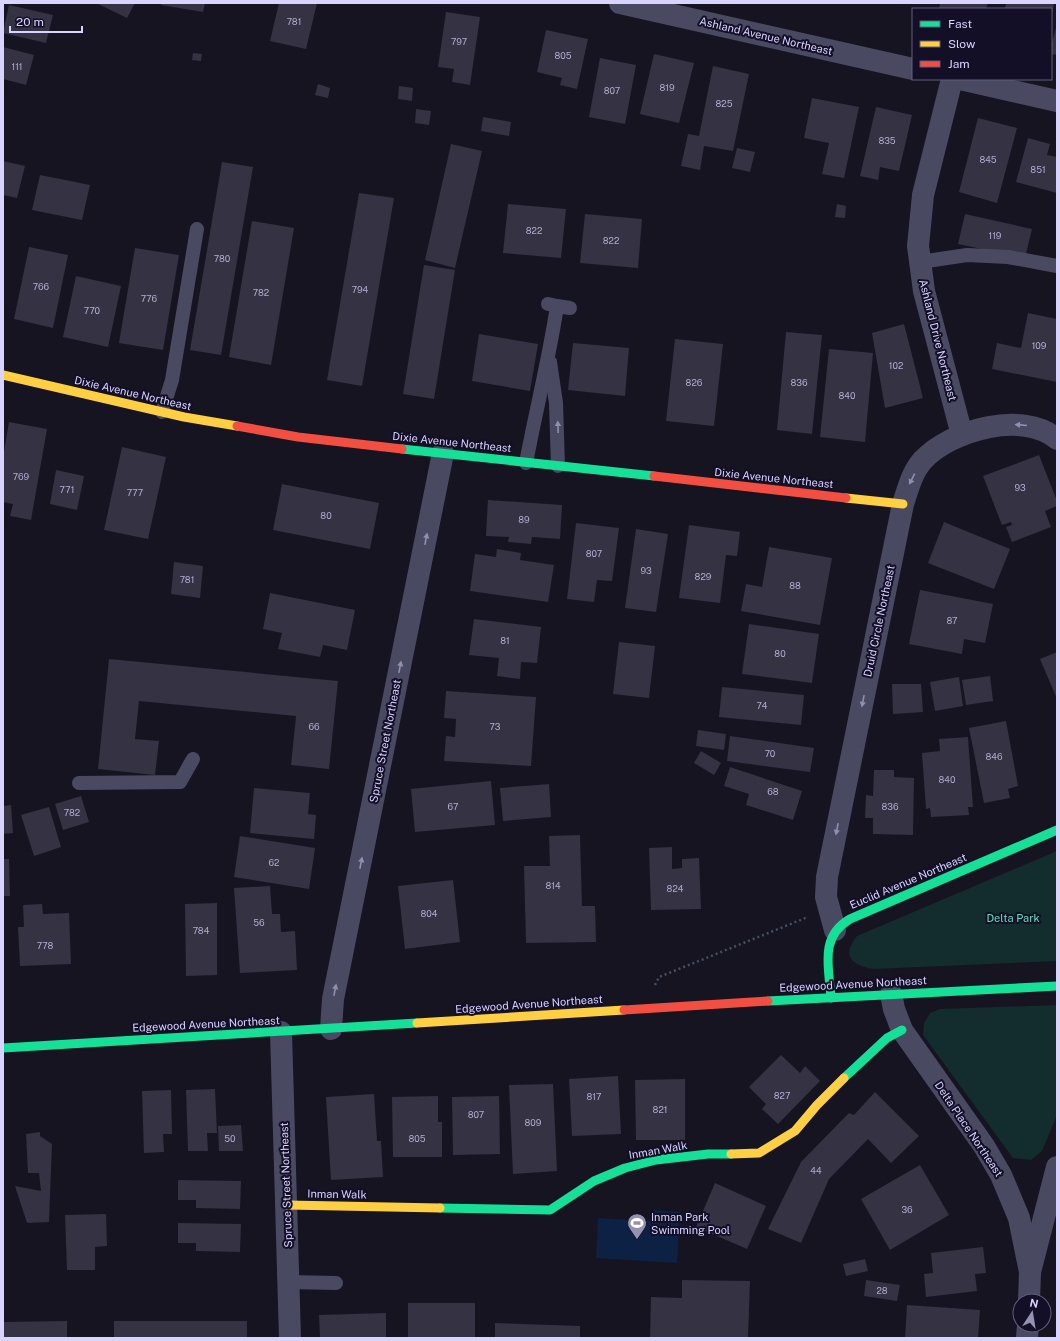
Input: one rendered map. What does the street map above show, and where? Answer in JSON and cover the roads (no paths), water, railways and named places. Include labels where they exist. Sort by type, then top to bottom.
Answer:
[{"type":"street","name":"Ashland Avenue Northeast","points":[[620,3],[912,68]]},
{"type":"street","name":"Ashland Drive Northeast","points":[[952,80],[923,195],[918,246],[924,291],[962,435]]},
{"type":"street","points":[[964,80],[1057,101]]},
{"type":"street","name":"Dixie Avenue Northeast","points":[[3,374],[102,399],[184,417],[298,437],[903,504]]},
{"type":"street","name":"Druid Circle Northeast","points":[[832,920],[826,897],[827,877],[903,504],[910,480],[923,460],[940,445],[962,435],[999,425],[1025,425],[1052,435],[1057,440]]},
{"type":"street","name":"Spruce Street Northeast","points":[[331,1029],[333,999],[443,454]]},
{"type":"street","name":"Euclid Avenue Northeast","points":[[832,920],[850,918],[1057,830]]},
{"type":"street","points":[[831,998],[828,951],[832,920]]},
{"type":"street","name":"Edgewood Avenue Northeast","points":[[3,1048],[891,994],[1057,986]]},
{"type":"street","name":"Delta Place Northeast","points":[[891,994],[894,1009],[902,1030],[984,1146],[1001,1175],[1019,1218],[1030,1272]]},
{"type":"street","name":"Inman Walk","points":[[287,1205],[550,1210],[594,1181],[625,1168],[656,1160],[708,1154],[759,1153],[795,1132],[817,1105],[847,1075],[887,1038],[902,1030]]},
{"type":"street","name":"Spruce Street Northeast","points":[[281,1032],[290,1338]]},
{"type":"street","name":"Delta Place Northeast","points":[[1029,1293],[1030,1272],[1057,1167]]},
{"type":"lane","points":[[162,412],[172,380],[197,230]]},
{"type":"lane","points":[[920,262],[967,255],[1008,257],[1057,266]]},
{"type":"lane","points":[[526,463],[536,404],[549,356],[559,306]]},
{"type":"lane","points":[[549,356],[556,402],[558,466]]},
{"type":"lane","points":[[79,784],[180,782],[193,759]]},
{"type":"lane","points":[[288,1282],[336,1283]]},
{"type":"water","name":"Inman Park Swimming Pool","points":[[653,1210],[680,1212],[677,1263],[596,1258],[598,1218],[652,1221]]},
{"type":"place","name":"Inman Park Swimming Pool","points":[[637,1240]]},
{"type":"park label","name":"Delta Park","points":[[1013,918]]}]
